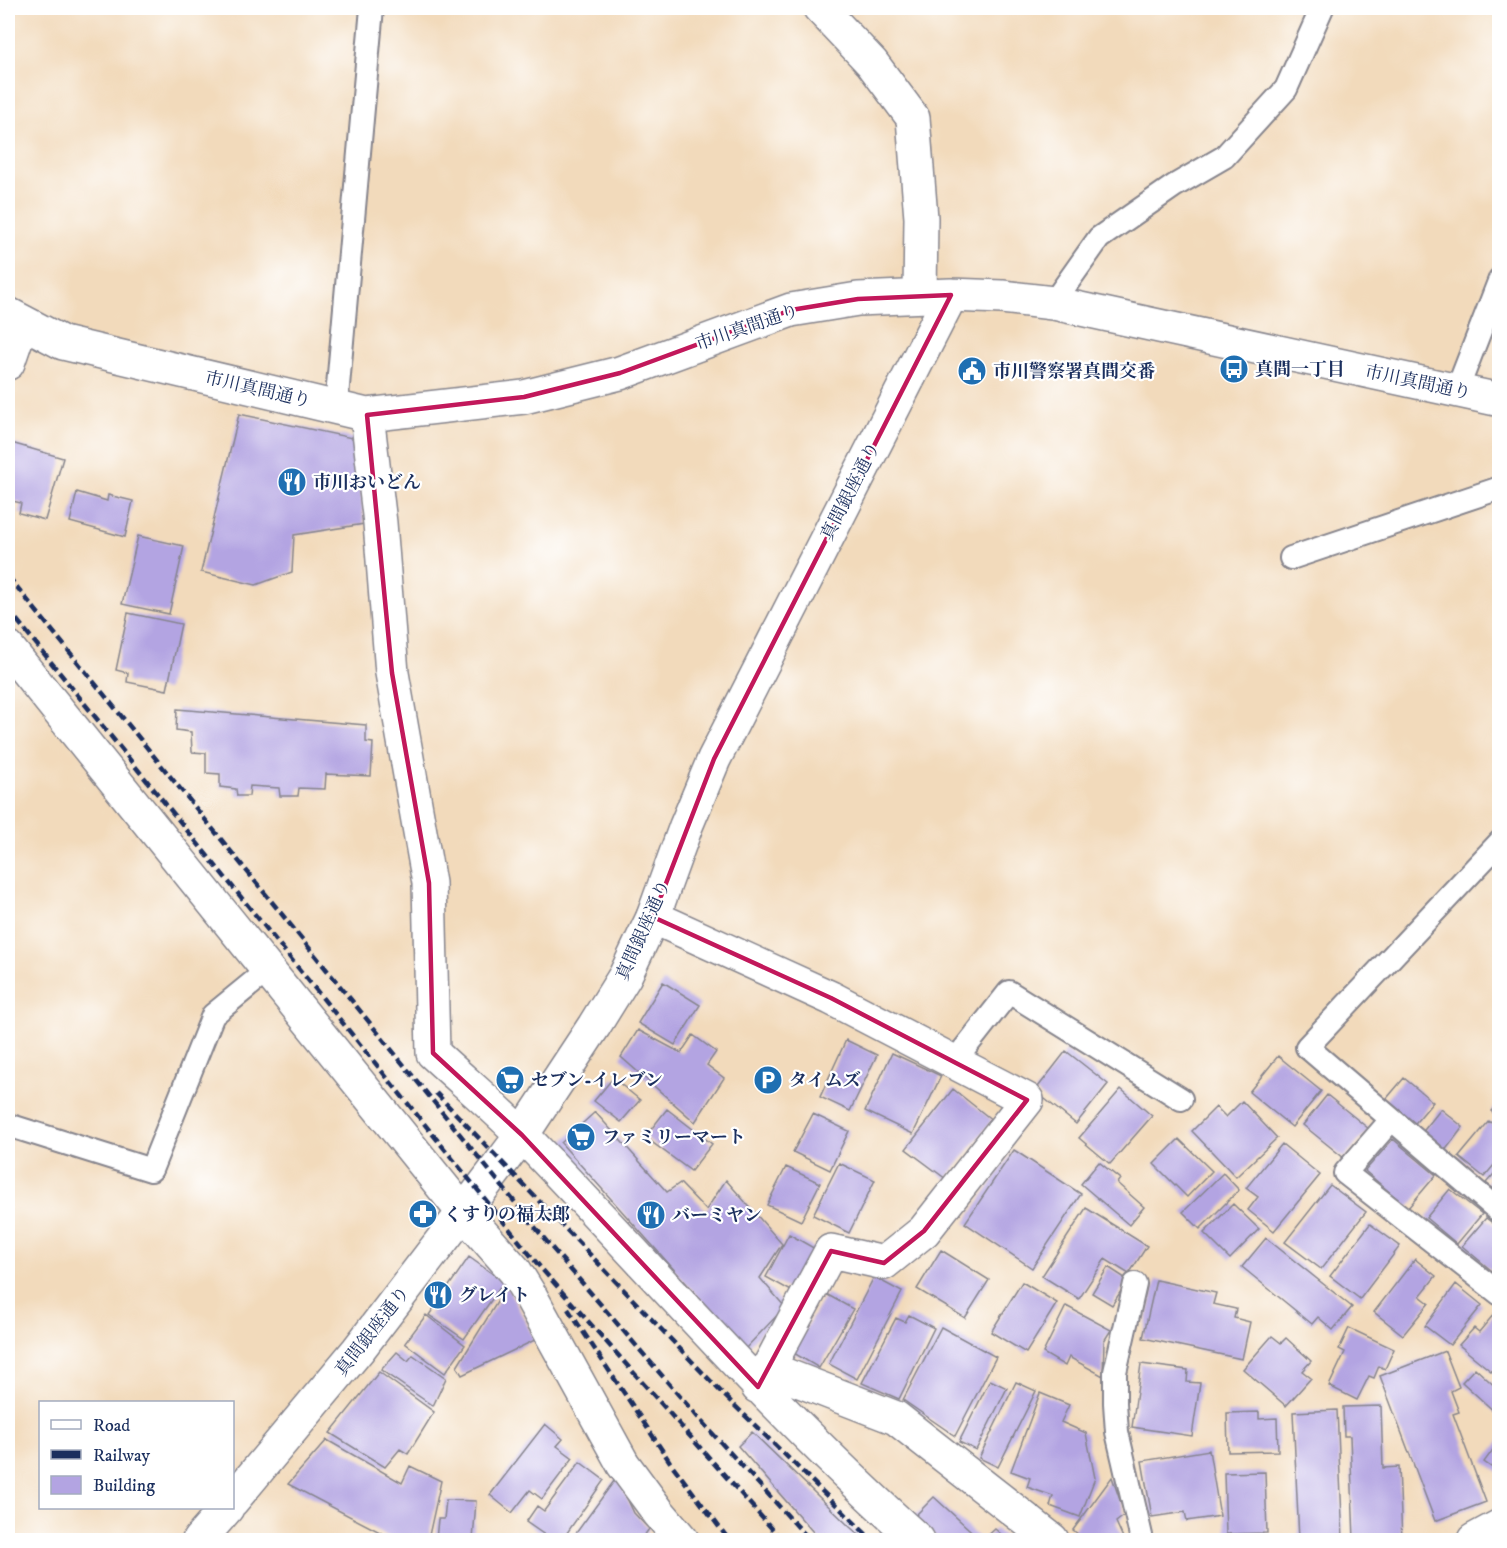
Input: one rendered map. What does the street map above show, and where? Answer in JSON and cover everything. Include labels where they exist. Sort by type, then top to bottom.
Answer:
[{"type":"street","points":[[820,8],[872,63],[913,118],[921,218],[935,295]]},
{"type":"street","name":"市川真間通り","points":[[15,318],[63,343],[352,411],[524,397],[620,373],[791,310],[858,299],[935,295],[1002,297],[1053,303],[1500,400]]},
{"type":"street","name":"真間銀座通り","points":[[234,1499],[358,1350],[522,1135],[625,976],[653,917],[686,826],[714,759],[935,295]]},
{"type":"street","points":[[8,363],[15,318]]},
{"type":"street","points":[[352,411],[380,523],[392,673],[429,883],[433,1053],[522,1135],[762,1377],[871,1499],[918,1540]]},
{"type":"street","points":[[8,648],[463,1212],[515,1271],[623,1464],[658,1514],[682,1540]]},
{"type":"street","points":[[653,917],[831,998],[1027,1100],[924,1231],[884,1263],[831,1251],[762,1377]]},
{"type":"street","points":[[762,1377],[896,1418],[1052,1540]]},
{"type":"street","points":[[199,1540],[226,1509]]},
{"type":"street","points":[[1474,1540],[1500,1526]]},
{"type":"lane","points":[[352,411],[372,8]]},
{"type":"lane","points":[[1053,303],[1099,238],[1174,186],[1224,158],[1286,89],[1322,8]]},
{"type":"lane","points":[[1458,390],[1500,279]]},
{"type":"lane","points":[[1291,558],[1500,488]]},
{"type":"lane","points":[[1500,842],[1307,1047],[1500,1212]]},
{"type":"lane","points":[[8,1125],[151,1170],[213,1015],[268,970]]},
{"type":"lane","points":[[954,1062],[1008,992],[1181,1099]]},
{"type":"lane","points":[[1391,1120],[1345,1173],[1500,1294]]},
{"type":"lane","points":[[1135,1284],[1115,1372],[1115,1403],[1117,1432],[1142,1540]]},
{"type":"highlighted area","points":[[951,295],[714,759],[653,917],[831,998],[1027,1100],[924,1231],[884,1263],[831,1251],[758,1387],[522,1135],[433,1053],[429,883],[392,673],[367,415],[524,397],[620,373],[791,310],[858,299]]},
{"type":"building","name":"市川おいどん","points":[[239,414],[357,439],[364,524],[294,535],[292,572],[256,585],[201,572]]},
{"type":"building","points":[[8,442],[63,458],[45,520],[19,513],[21,503],[8,500]]},
{"type":"building","points":[[77,492],[107,501],[108,495],[133,501],[125,537],[70,522]]},
{"type":"building","points":[[138,536],[184,546],[169,614],[122,604]]},
{"type":"building","points":[[128,613],[181,624],[167,690],[127,682],[128,673],[116,670]]},
{"type":"building","points":[[177,709],[366,725],[366,742],[373,743],[371,776],[326,774],[325,789],[299,788],[298,796],[280,796],[279,788],[250,786],[249,796],[237,796],[236,789],[220,787],[220,774],[206,773],[206,753],[192,752],[191,732],[176,730]]},
{"type":"building","points":[[663,982],[700,1005],[675,1045],[638,1023]]},
{"type":"building","points":[[638,1030],[681,1053],[693,1035],[716,1052],[707,1065],[724,1078],[695,1122],[621,1057]]},
{"type":"building","points":[[846,1040],[877,1055],[850,1111],[820,1097]]},
{"type":"building","points":[[1066,1051],[1108,1084],[1076,1124],[1035,1091]]},
{"type":"building","points":[[892,1053],[941,1076],[913,1134],[865,1111]]},
{"type":"building","points":[[1278,1056],[1321,1091],[1292,1127],[1249,1092]]},
{"type":"building","points":[[613,1078],[640,1100],[621,1122],[594,1101]]},
{"type":"building","points":[[1404,1078],[1433,1102],[1411,1128],[1382,1104]]},
{"type":"building","points":[[953,1089],[992,1120],[946,1179],[906,1149]]},
{"type":"building","points":[[1121,1089],[1152,1116],[1110,1164],[1079,1138]]},
{"type":"building","points":[[1327,1095],[1369,1129],[1344,1158],[1303,1125]]},
{"type":"building","points":[[1242,1101],[1277,1138],[1236,1177],[1192,1131],[1216,1107],[1226,1117]]},
{"type":"building","points":[[1500,1103],[1500,1119],[1491,1111]]},
{"type":"building","points":[[667,1109],[712,1144],[691,1171],[645,1137]]},
{"type":"building","points":[[1441,1109],[1463,1127],[1444,1152],[1421,1134]]},
{"type":"building","points":[[595,1112],[667,1192],[680,1183],[706,1210],[726,1180],[782,1244],[760,1278],[785,1307],[745,1349],[561,1143]]},
{"type":"building","points":[[813,1114],[849,1131],[830,1170],[793,1152]]},
{"type":"building","points":[[1489,1121],[1500,1130],[1500,1158],[1484,1177],[1459,1157]]},
{"type":"building","points":[[1179,1139],[1212,1171],[1187,1197],[1154,1164]]},
{"type":"building","points":[[1393,1139],[1436,1175],[1408,1208],[1365,1171]]},
{"type":"building","points":[[1282,1144],[1320,1175],[1274,1231],[1248,1210],[1258,1197],[1246,1188]]},
{"type":"building","points":[[1014,1150],[1081,1194],[1032,1268],[965,1223]]},
{"type":"building","points":[[1099,1162],[1120,1179],[1117,1183],[1144,1207],[1129,1225],[1081,1184]]},
{"type":"building","points":[[839,1163],[875,1180],[849,1233],[813,1215]]},
{"type":"building","points":[[786,1167],[820,1183],[801,1221],[767,1205]]},
{"type":"building","points":[[1500,1167],[1500,1193],[1486,1183]]},
{"type":"building","points":[[1223,1173],[1239,1190],[1200,1229],[1183,1212]]},
{"type":"building","points":[[1330,1185],[1366,1212],[1321,1269],[1285,1242]]},
{"type":"building","points":[[1450,1189],[1482,1214],[1457,1244],[1426,1218]]},
{"type":"building","points":[[1233,1204],[1259,1229],[1230,1259],[1204,1233]]},
{"type":"building","points":[[1086,1208],[1147,1246],[1129,1274],[1105,1259],[1079,1299],[1042,1276]]},
{"type":"building","points":[[1486,1218],[1500,1229],[1500,1272],[1497,1275],[1462,1246]]},
{"type":"building","points":[[1370,1224],[1400,1246],[1360,1299],[1330,1276]]},
{"type":"building","points":[[789,1234],[817,1250],[793,1292],[766,1277]]},
{"type":"building","points":[[1266,1238],[1352,1307],[1333,1330],[1318,1317],[1312,1324],[1242,1267]]},
{"type":"building","points":[[941,1250],[989,1280],[965,1318],[917,1289]]},
{"type":"building","points":[[469,1257],[504,1282],[464,1339],[429,1315]]},
{"type":"building","points":[[1415,1259],[1436,1276],[1420,1296],[1429,1303],[1403,1335],[1374,1312]]},
{"type":"building","points":[[1108,1267],[1128,1280],[1112,1305],[1092,1293]]},
{"type":"building","points":[[874,1277],[902,1292],[857,1379],[829,1364]]},
{"type":"building","points":[[1156,1280],[1216,1293],[1213,1304],[1236,1309],[1234,1318],[1250,1322],[1242,1359],[1143,1338]]},
{"type":"building","points":[[1022,1282],[1057,1303],[1026,1353],[991,1332]]},
{"type":"building","points":[[1456,1284],[1482,1305],[1450,1345],[1425,1326]]},
{"type":"building","points":[[507,1286],[535,1340],[462,1375],[457,1367]]},
{"type":"building","points":[[826,1294],[853,1309],[819,1368],[792,1352]]},
{"type":"building","points":[[1066,1306],[1111,1330],[1104,1341],[1103,1376],[1069,1357],[1065,1366],[1043,1353]]},
{"type":"building","points":[[1494,1314],[1500,1319],[1500,1362],[1492,1372],[1459,1345],[1474,1328],[1479,1332]]},
{"type":"building","points":[[426,1315],[465,1345],[445,1373],[405,1343]]},
{"type":"building","points":[[909,1315],[934,1328],[899,1399],[862,1383],[896,1318],[905,1322]]},
{"type":"building","points":[[941,1327],[996,1357],[955,1436],[903,1400]]},
{"type":"building","points":[[1349,1328],[1394,1349],[1385,1369],[1379,1366],[1374,1378],[1369,1376],[1357,1400],[1329,1386],[1345,1352],[1339,1349]]},
{"type":"building","points":[[1272,1336],[1281,1343],[1286,1338],[1311,1361],[1302,1371],[1311,1378],[1286,1406],[1243,1369]]},
{"type":"building","points":[[1445,1351],[1459,1387],[1451,1391],[1459,1412],[1453,1414],[1486,1502],[1435,1521],[1380,1376]]},
{"type":"building","points":[[397,1352],[408,1361],[413,1355],[446,1378],[433,1406],[381,1370]]},
{"type":"building","points":[[1141,1364],[1188,1370],[1187,1382],[1200,1383],[1192,1436],[1132,1427]]},
{"type":"building","points":[[1475,1368],[1500,1391],[1500,1412],[1497,1414],[1462,1382]]},
{"type":"building","points":[[379,1372],[434,1412],[408,1454],[400,1449],[385,1467],[330,1433]]},
{"type":"building","points":[[990,1380],[1007,1388],[976,1450],[959,1442]]},
{"type":"building","points":[[1016,1382],[1036,1391],[998,1467],[979,1458]]},
{"type":"building","points":[[1040,1393],[1069,1405],[1061,1422],[1086,1433],[1095,1478],[1080,1517],[1050,1506],[1053,1496],[1027,1487],[1030,1478],[1011,1471]]},
{"type":"building","points":[[1381,1406],[1383,1468],[1399,1467],[1402,1540],[1354,1540],[1350,1436],[1344,1436],[1343,1407]]},
{"type":"building","points":[[1337,1410],[1343,1540],[1299,1540],[1293,1412]]},
{"type":"building","points":[[1259,1412],[1259,1419],[1277,1418],[1278,1451],[1228,1452],[1227,1413]]},
{"type":"building","points":[[545,1424],[563,1439],[557,1446],[573,1458],[542,1499],[530,1490],[512,1513],[490,1495]]},
{"type":"building","points":[[752,1432],[865,1540],[820,1540],[738,1446]]},
{"type":"building","points":[[327,1440],[402,1483],[410,1466],[441,1481],[428,1540],[395,1540],[288,1484]]},
{"type":"building","points":[[1500,1440],[1500,1473],[1484,1462]]},
{"type":"building","points":[[1209,1450],[1220,1516],[1187,1521],[1185,1512],[1152,1517],[1142,1461]]},
{"type":"building","points":[[580,1462],[604,1480],[562,1540],[552,1540],[526,1522],[537,1506],[544,1511]]},
{"type":"building","points":[[1265,1472],[1267,1533],[1226,1534],[1224,1473]]},
{"type":"building","points":[[617,1477],[634,1513],[649,1529],[641,1540],[571,1540]]},
{"type":"building","points":[[1112,1477],[1125,1515],[1116,1522],[1124,1540],[1085,1540],[1073,1530]]},
{"type":"building","points":[[934,1497],[981,1540],[939,1540],[914,1517]]},
{"type":"building","points":[[446,1500],[476,1501],[473,1540],[436,1540],[438,1519],[444,1519]]},
{"type":"building","points":[[995,1529],[1008,1540],[983,1540]]},
{"type":"railway","points":[[8,576],[552,1248],[702,1422],[810,1540]]},
{"type":"railway","points":[[8,609],[540,1267],[782,1540]]},
{"type":"railway","points":[[436,1093],[723,1394],[872,1540]]},
{"type":"railway","points":[[568,1309],[670,1462],[729,1540]]},
{"type":"place","name":"真間一丁目","points":[[1234,369]]},
{"type":"place","name":"市川警察署真間交番","points":[[972,371]]},
{"type":"place","name":"市川おいどん","points":[[292,482]]},
{"type":"place","name":"セブン-イレブン","points":[[510,1080]]},
{"type":"place","name":"タイムズ","points":[[768,1080]]},
{"type":"place","name":"ファミリーマート","points":[[581,1137]]},
{"type":"place","name":"くすりの福太郎","points":[[423,1214]]},
{"type":"place","name":"バーミヤン","points":[[651,1215]]},
{"type":"place","name":"グレイト","points":[[438,1295]]}]
